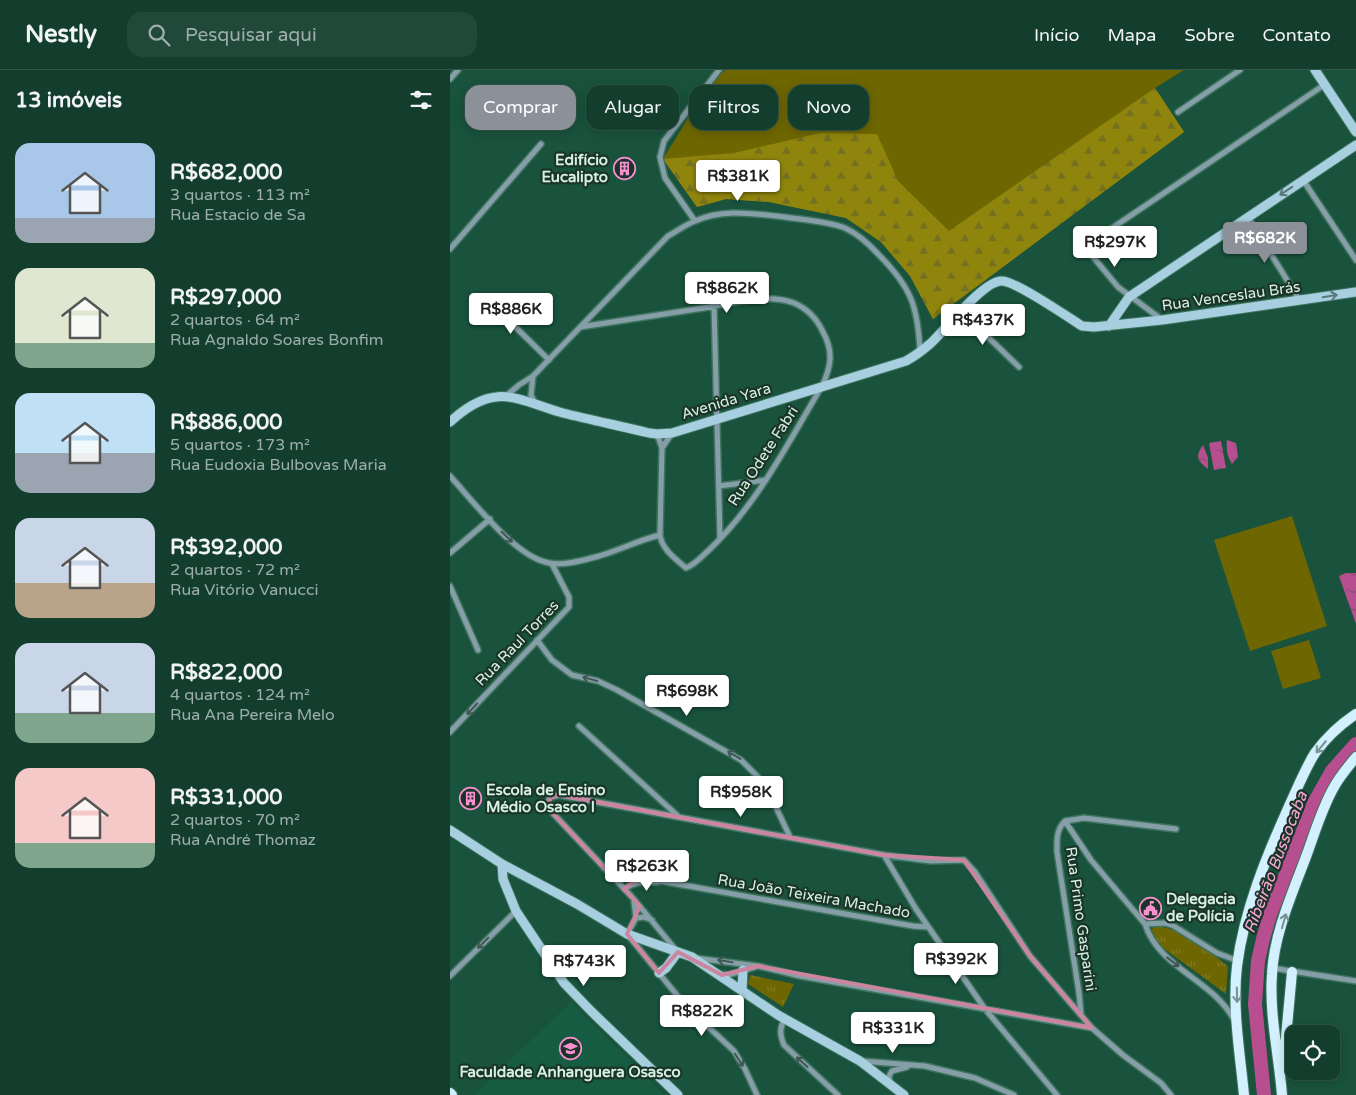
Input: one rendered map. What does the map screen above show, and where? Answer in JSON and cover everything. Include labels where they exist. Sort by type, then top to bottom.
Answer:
[{"type":"main road","points":[[1244,1095],[1237,1025],[1236,991],[1238,961],[1251,904],[1278,830],[1298,786],[1316,753],[1335,730],[1356,714]]},
{"type":"main road","points":[[1282,1095],[1271,987],[1272,968],[1278,939],[1286,912],[1333,788],[1343,772],[1356,757]]},
{"type":"main road","points":[[1279,1066],[1285,1048],[1292,972]]},
{"type":"street","points":[[450,79],[458,70]]},
{"type":"street","points":[[695,221],[665,178],[660,158],[664,142],[718,70]]},
{"type":"street","points":[[1178,112],[1240,70]]},
{"type":"street","points":[[1315,70],[1356,132]]},
{"type":"street","points":[[1162,320],[1118,287],[1089,252],[1090,243],[1324,85]]},
{"type":"street","points":[[450,249],[542,144]]},
{"type":"street","points":[[1109,326],[1129,297],[1356,145]]},
{"type":"street","points":[[1303,180],[1356,260]]},
{"type":"street","points":[[506,396],[533,376],[668,236],[695,221],[719,213],[740,212],[827,222],[847,229],[866,241],[896,272],[909,293],[917,314],[920,353]]},
{"type":"street","points":[[1248,216],[1300,301]]},
{"type":"street","name":"Rua Venceslau Brás","points":[[988,285],[995,282],[1006,282],[1017,286],[1082,326],[1109,326],[1162,320],[1356,292]]},
{"type":"street","name":"Avenida Yara","points":[[450,422],[479,401],[506,396],[657,434],[672,433],[906,361],[920,353],[988,285]]},
{"type":"street","points":[[486,298],[549,360]]},
{"type":"street","name":"Rua Odete Fabri","points":[[580,327],[744,301],[774,299],[794,303],[808,310],[818,322],[825,336],[831,356],[830,370],[766,480],[743,513],[692,566],[686,568],[665,548],[660,535]]},
{"type":"street","points":[[714,306],[720,538]]},
{"type":"street","points":[[961,312],[1018,367]]},
{"type":"street","points":[[533,376],[531,394],[536,405]]},
{"type":"street","points":[[662,448],[672,433]]},
{"type":"street","points":[[450,476],[513,543],[529,555],[552,564],[569,562],[598,556],[640,540],[660,535],[662,448],[657,434]]},
{"type":"street","points":[[719,486],[766,480]]},
{"type":"street","points":[[450,553],[490,519]]},
{"type":"street","name":"Rua Raul Torres","points":[[450,732],[570,605],[569,597],[552,564]]},
{"type":"street","points":[[450,586],[478,650]]},
{"type":"street","points":[[537,640],[552,660],[572,675],[598,682],[617,690],[741,760],[758,777],[773,801],[790,837]]},
{"type":"street","points":[[579,726],[678,816]]},
{"type":"street","points":[[678,952],[653,920],[546,807],[550,797],[559,795],[884,855],[931,860],[964,860],[969,864],[1030,956],[1092,1028],[1123,1055],[1161,1083],[1171,1095]]},
{"type":"street","points":[[1176,829],[1084,818],[1065,821],[1091,860],[1145,924],[1148,933],[1160,951],[1216,995],[1228,1008],[1237,1025]]},
{"type":"street","name":"Rua Primo Gasparini","points":[[1065,821],[1057,834],[1057,852],[1081,1014]]},
{"type":"street","points":[[450,830],[502,864],[577,904],[627,934],[692,958],[786,1019],[860,1061],[904,1095]]},
{"type":"street","points":[[884,855],[928,927],[985,1009],[1057,1095]]},
{"type":"street","points":[[502,864],[503,879],[516,911],[572,992],[678,1095]]},
{"type":"street","name":"Rua João Teixeira Machado","points":[[604,868],[666,882],[903,925],[928,927]]},
{"type":"street","name":"Rua João Teixeira Machado","points":[[624,889],[637,882],[666,882]]},
{"type":"street","points":[[627,934],[636,918],[636,906],[632,897]]},
{"type":"street","points":[[450,976],[516,911]]},
{"type":"street","points":[[636,918],[644,917],[653,920]]},
{"type":"street","points":[[1145,924],[1165,923],[1172,925],[1217,953],[1238,961]]},
{"type":"street","points":[[627,934],[685,1005],[734,1051],[748,1074],[757,1095]]},
{"type":"street","points":[[659,972],[666,968],[678,952]]},
{"type":"street","points":[[692,958],[758,966],[1092,1028]]},
{"type":"street","points":[[712,972],[728,975],[758,966]]},
{"type":"street","points":[[1272,968],[1356,981]]},
{"type":"street","points":[[742,991],[743,970]]},
{"type":"street","points":[[786,1019],[781,1026],[784,1045],[838,1095]]},
{"type":"street","points":[[860,1061],[925,1066],[975,1078],[1014,1095]]},
{"type":"street","points":[[890,1083],[892,1071],[902,1067],[925,1066]]},
{"type":"highlighted area","points":[[559,795],[884,855],[964,860],[1030,956],[1092,1028],[758,966],[722,975],[678,952],[659,973],[627,934],[640,906],[624,889],[642,875],[604,868],[547,807],[551,797]]},
{"type":"shaded area","name":"Faculdade Anhanguera Osasco","points":[[571,1002],[665,1095],[474,1095]]},
{"type":"green space","points":[[725,70],[1184,70],[1155,88],[1184,132],[933,319],[910,276],[881,242],[846,218],[769,202],[726,199],[697,207],[663,159],[689,117],[689,130],[778,130],[778,85],[711,85]]},
{"type":"green space","points":[[1155,88],[1184,132],[933,319],[910,276],[881,242],[846,218],[769,202],[726,199],[697,207],[663,159],[734,153],[820,133],[877,134],[898,181],[949,231]]},
{"type":"green space","points":[[1292,516],[1327,626],[1250,651],[1214,540]]},
{"type":"green space","points":[[1309,640],[1321,678],[1283,689],[1271,651]]},
{"type":"green space","points":[[1156,926],[1176,931],[1186,936],[1228,966],[1226,994],[1159,945],[1150,930]]},
{"type":"green space","points":[[750,975],[794,984],[783,1007],[748,984]]},
{"type":"water","points":[[1227,440],[1236,443],[1238,457],[1232,464],[1227,452]]},
{"type":"water","points":[[1221,441],[1226,468],[1214,470],[1209,443]]},
{"type":"water","points":[[1203,445],[1208,458],[1208,469],[1198,458]]},
{"type":"water","points":[[1346,573],[1356,573],[1356,624],[1339,576]]},
{"type":"waterway","name":"Ribeirão Bussocaba","points":[[1264,1095],[1255,1004],[1258,961],[1263,939],[1270,915],[1314,803],[1332,771],[1356,744]]},
{"type":"place","name":"Edifício Eucalipto","points":[[624,169]]},
{"type":"place","name":"Escola de Ensino Médio Osasco I","points":[[470,799]]},
{"type":"place","name":"Delegacia de Polícia","points":[[1150,908]]},
{"type":"place","name":"Faculdade Anhanguera Osasco","points":[[570,1049]]}]
